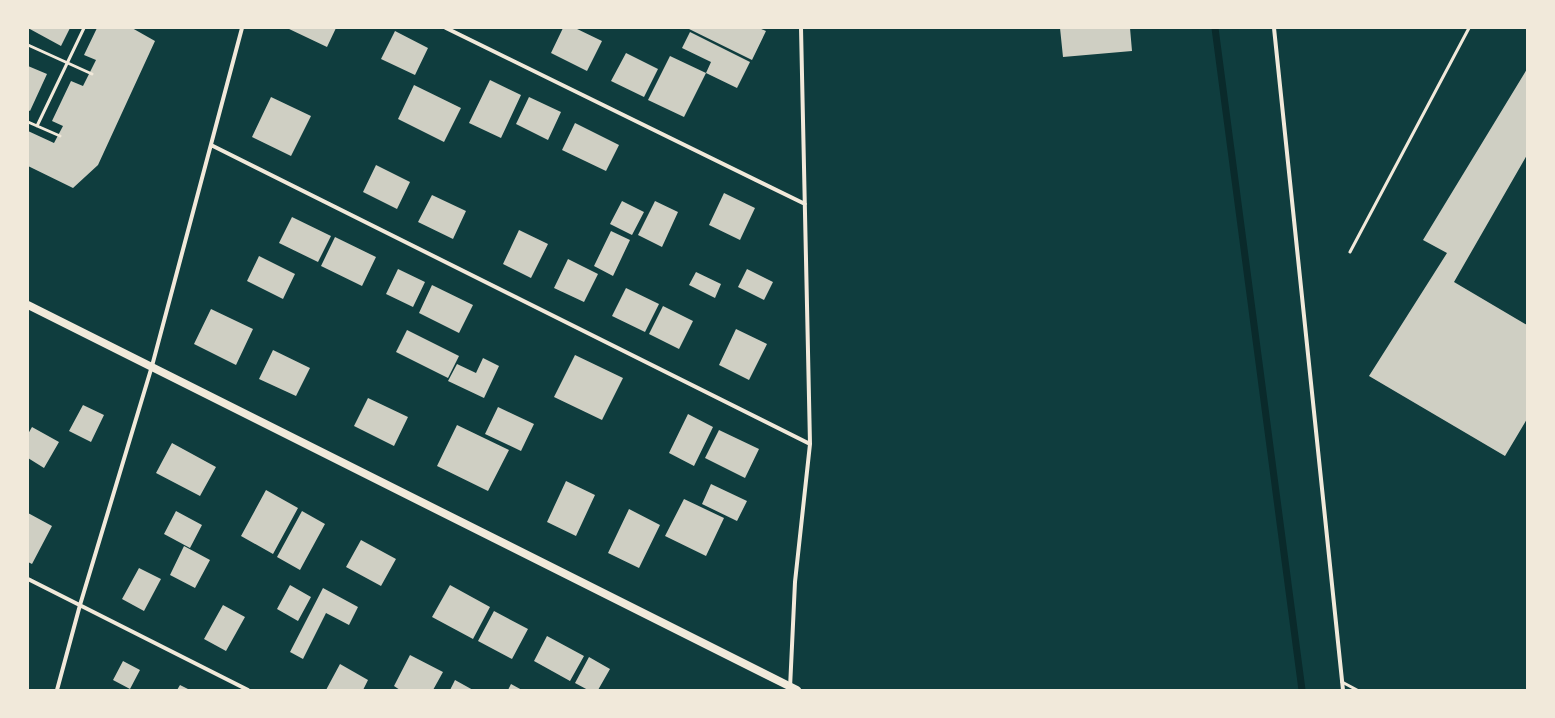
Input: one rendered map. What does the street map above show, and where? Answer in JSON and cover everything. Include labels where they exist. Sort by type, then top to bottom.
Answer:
[{"type":"main road","points":[[28,305],[792,689]]},
{"type":"street","points":[[57,690],[80,605],[152,366],[242,28]]},
{"type":"street","points":[[446,28],[805,204]]},
{"type":"street","points":[[792,689],[795,582],[810,444],[801,28]]},
{"type":"street","points":[[1274,28],[1343,690]]},
{"type":"street","points":[[211,145],[810,444]]},
{"type":"street","points":[[28,579],[248,690]]},
{"type":"lane","points":[[37,126],[84,28]]},
{"type":"lane","points":[[1350,252],[1469,28]]},
{"type":"lane","points":[[28,45],[92,74]]},
{"type":"lane","points":[[28,122],[60,136]]},
{"type":"lane","points":[[1342,682],[1356,690]]},
{"type":"building","points":[[28,28],[70,28],[61,46]]},
{"type":"building","points":[[97,28],[132,28],[155,41],[98,165],[73,188],[28,166],[28,131],[54,143],[63,126],[52,121],[71,81],[83,86],[96,60],[84,55]]},
{"type":"building","points":[[287,28],[336,28],[327,47]]},
{"type":"building","points":[[563,28],[575,28],[602,41],[587,71],[551,53]]},
{"type":"building","points":[[687,28],[759,28],[766,31],[752,60]]},
{"type":"building","points":[[1060,28],[1130,28],[1132,51],[1063,57]]},
{"type":"building","points":[[395,31],[428,48],[415,75],[381,59]]},
{"type":"building","points":[[690,32],[750,62],[737,88],[706,73],[711,62],[682,48]]},
{"type":"building","points":[[626,53],[658,69],[644,97],[611,81]]},
{"type":"building","points":[[670,56],[706,73],[684,117],[648,100]]},
{"type":"building","points":[[28,66],[47,74],[30,111],[28,110]]},
{"type":"building","points":[[1527,69],[1527,155],[1454,282],[1527,325],[1527,419],[1505,456],[1369,376],[1447,253],[1423,240]]},
{"type":"building","points":[[490,80],[521,95],[501,138],[469,123]]},
{"type":"building","points":[[414,85],[461,108],[444,142],[398,119]]},
{"type":"building","points":[[271,97],[311,116],[291,156],[252,137]]},
{"type":"building","points":[[529,97],[561,112],[548,140],[516,124]]},
{"type":"building","points":[[575,123],[619,145],[606,171],[562,150]]},
{"type":"building","points":[[376,165],[410,182],[397,209],[363,192]]},
{"type":"building","points":[[724,193],[755,208],[740,240],[709,225]]},
{"type":"building","points":[[432,195],[466,211],[453,239],[418,222]]},
{"type":"building","points":[[622,201],[644,212],[632,235],[610,224]]},
{"type":"building","points":[[655,201],[678,212],[662,247],[638,235]]},
{"type":"building","points":[[292,217],[331,236],[318,262],[279,243]]},
{"type":"building","points":[[519,230],[548,244],[531,278],[503,264]]},
{"type":"building","points":[[611,231],[630,240],[613,276],[594,266]]},
{"type":"building","points":[[335,237],[376,257],[362,286],[321,266]]},
{"type":"building","points":[[259,256],[295,274],[283,299],[247,281]]},
{"type":"building","points":[[568,259],[598,274],[584,302],[554,288]]},
{"type":"building","points":[[398,269],[425,282],[413,307],[386,294]]},
{"type":"building","points":[[747,269],[773,282],[764,300],[738,287]]},
{"type":"building","points":[[696,272],[721,284],[715,298],[689,285]]},
{"type":"building","points":[[432,285],[473,305],[459,333],[419,313]]},
{"type":"building","points":[[626,288],[659,304],[645,332],[612,316]]},
{"type":"building","points":[[663,306],[693,321],[679,349],[649,334]]},
{"type":"building","points":[[211,309],[253,329],[236,365],[194,344]]},
{"type":"building","points":[[736,329],[767,344],[749,380],[719,365]]},
{"type":"building","points":[[407,330],[459,356],[448,378],[396,352]]},
{"type":"building","points":[[273,350],[310,368],[296,396],[259,379]]},
{"type":"building","points":[[575,355],[623,378],[602,420],[554,397]]},
{"type":"building","points":[[483,358],[499,366],[484,398],[448,381],[457,364],[476,373]]},
{"type":"building","points":[[368,398],[408,417],[394,446],[354,426]]},
{"type":"building","points":[[83,405],[104,415],[91,442],[69,431]]},
{"type":"building","points":[[498,407],[534,424],[521,451],[485,434]]},
{"type":"building","points":[[688,414],[713,427],[694,466],[669,453]]},
{"type":"building","points":[[457,425],[509,450],[488,491],[437,466]]},
{"type":"building","points":[[32,427],[59,442],[44,468],[28,458],[28,434]]},
{"type":"building","points":[[719,430],[759,449],[745,478],[705,458]]},
{"type":"building","points":[[172,443],[216,467],[200,496],[156,473]]},
{"type":"building","points":[[566,481],[595,495],[576,536],[547,522]]},
{"type":"building","points":[[711,484],[747,501],[737,521],[702,504]]},
{"type":"building","points":[[266,490],[298,508],[273,554],[241,536]]},
{"type":"building","points":[[684,499],[724,518],[706,556],[665,536]]},
{"type":"building","points":[[629,509],[660,525],[639,568],[608,553]]},
{"type":"building","points":[[176,511],[202,525],[190,548],[164,534]]},
{"type":"building","points":[[302,511],[325,524],[300,570],[277,557]]},
{"type":"building","points":[[28,513],[52,526],[32,564],[28,562]]},
{"type":"building","points":[[361,540],[396,559],[381,586],[346,567]]},
{"type":"building","points":[[184,546],[210,560],[195,588],[170,575]]},
{"type":"building","points":[[139,568],[161,579],[144,611],[122,599]]},
{"type":"building","points":[[290,585],[311,597],[298,621],[277,609]]},
{"type":"building","points":[[450,585],[490,607],[473,639],[432,617]]},
{"type":"building","points":[[323,588],[358,607],[349,625],[326,613],[303,659],[290,652]]},
{"type":"building","points":[[223,605],[245,617],[226,651],[204,639]]},
{"type":"building","points":[[494,611],[528,629],[512,659],[478,641]]},
{"type":"building","points":[[547,636],[584,656],[570,681],[534,661]]},
{"type":"building","points":[[410,655],[443,672],[433,690],[400,690],[394,686]]},
{"type":"building","points":[[589,657],[610,669],[598,690],[588,690],[575,683]]},
{"type":"building","points":[[123,661],[140,670],[130,689],[113,680]]},
{"type":"building","points":[[340,664],[368,680],[363,690],[326,690]]},
{"type":"building","points":[[455,680],[473,690],[450,690]]},
{"type":"building","points":[[511,684],[522,690],[508,690]]},
{"type":"building","points":[[180,685],[190,690],[177,690]]},
{"type":"waterway","points":[[1215,28],[1302,690]]}]
